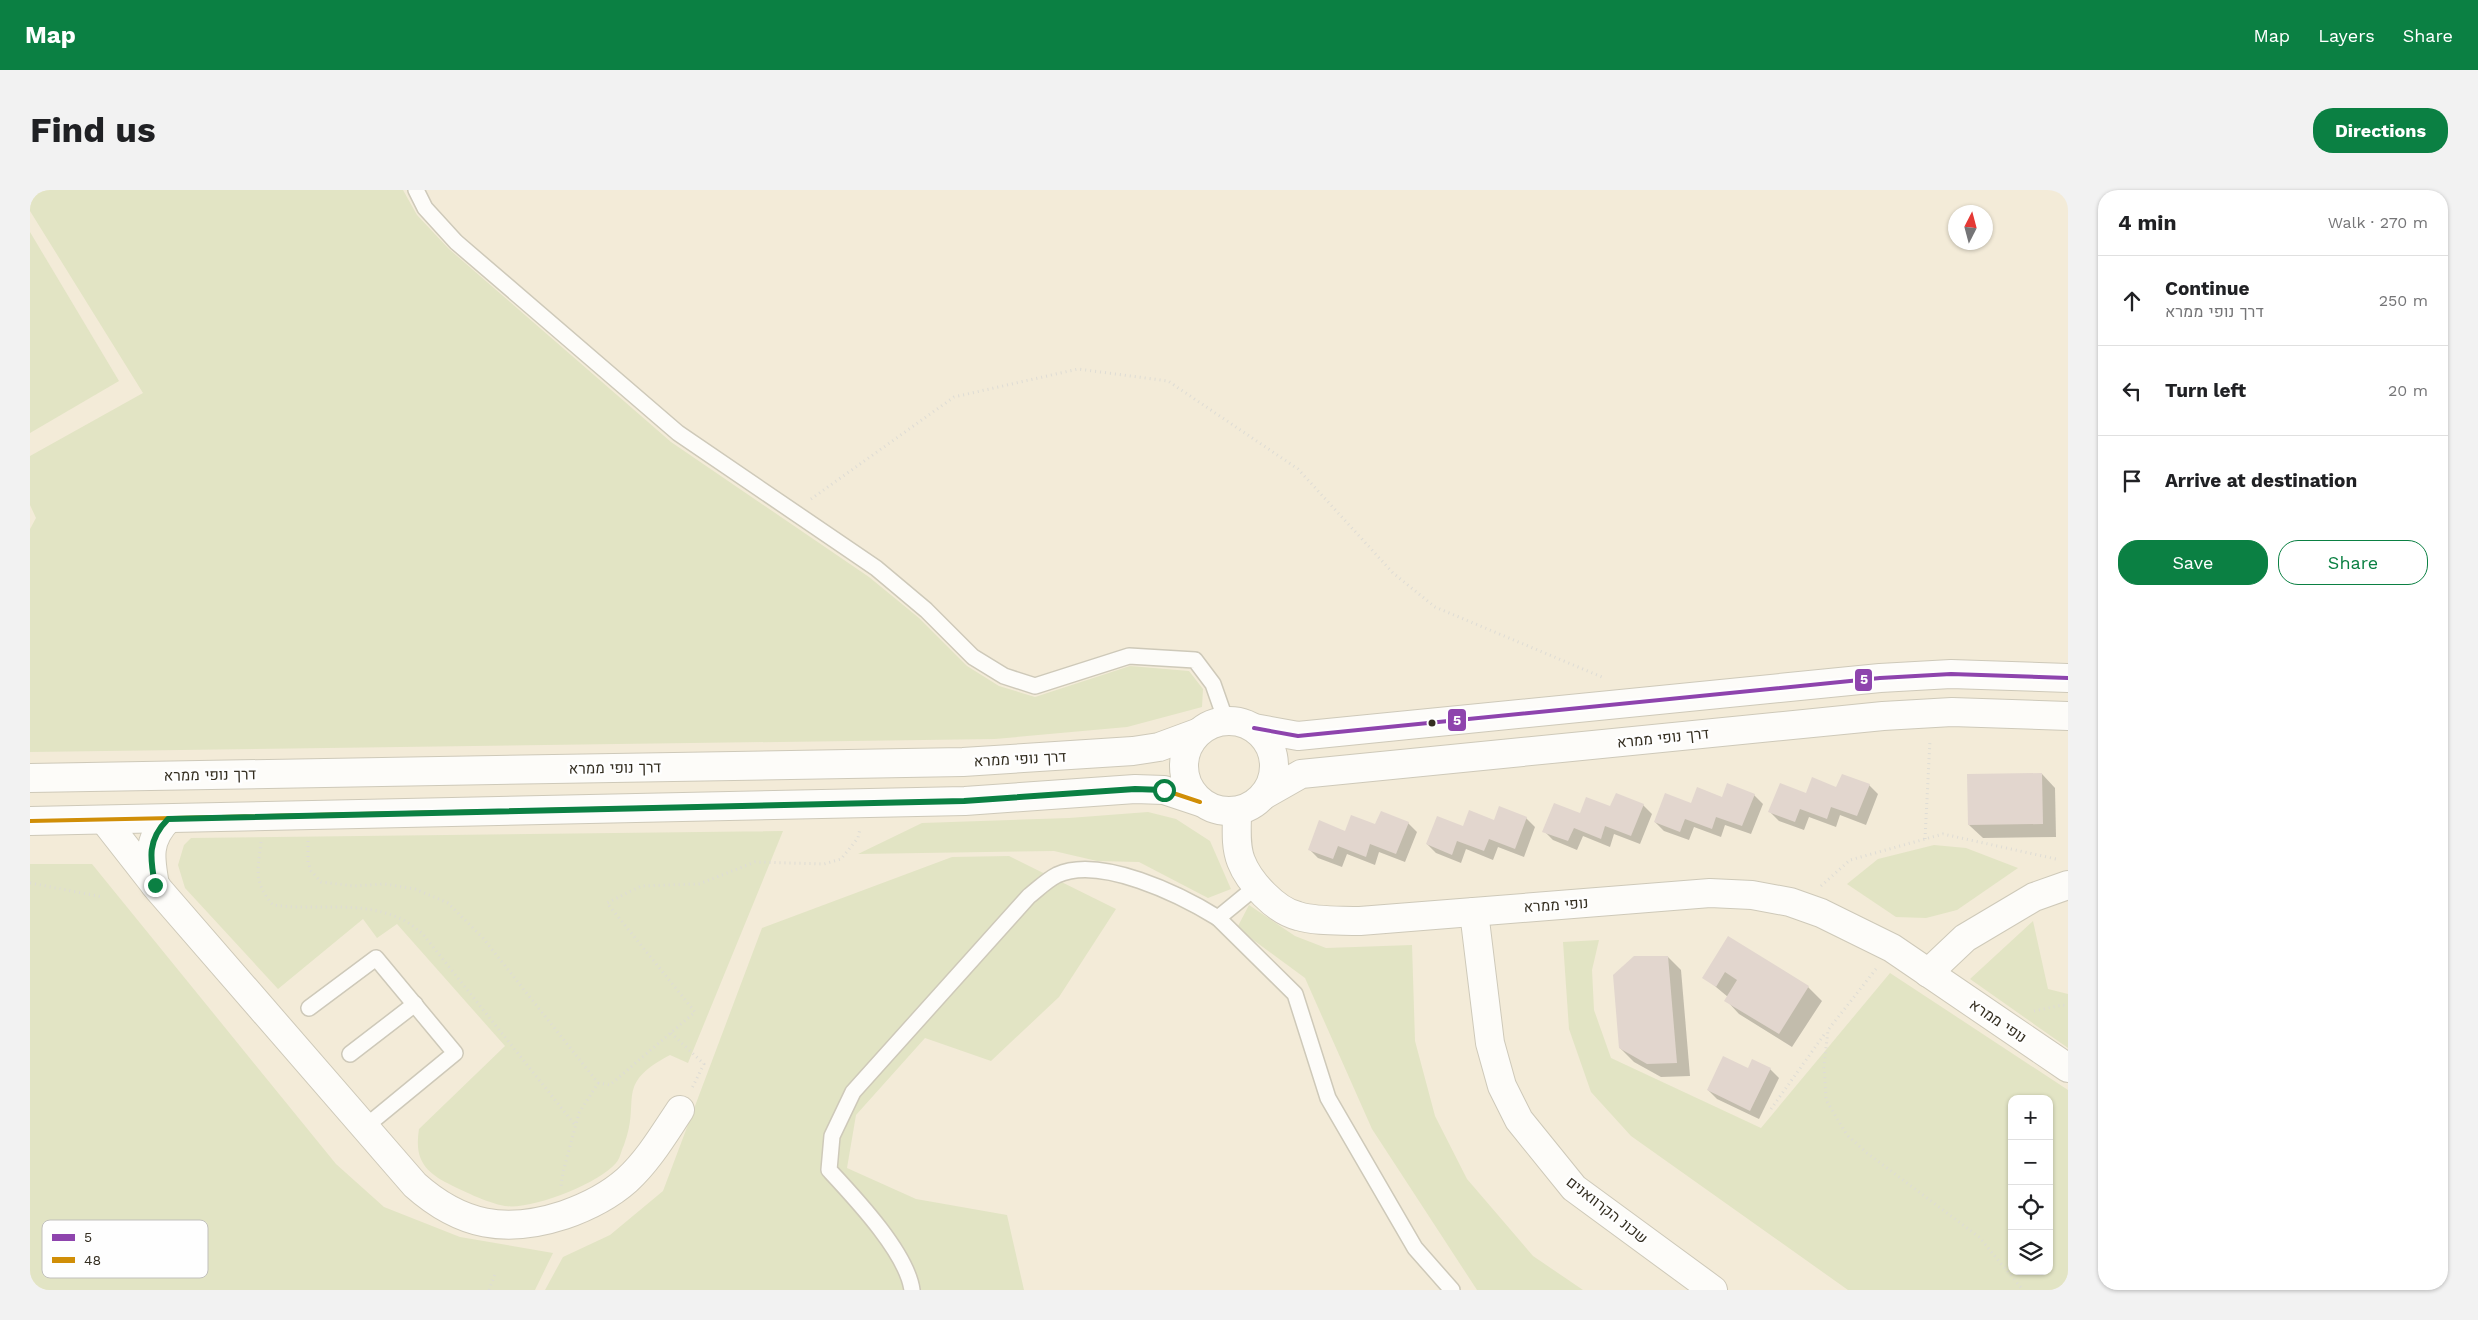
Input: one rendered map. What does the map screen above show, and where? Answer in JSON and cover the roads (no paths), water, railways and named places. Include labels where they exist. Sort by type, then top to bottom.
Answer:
[{"type":"main road","points":[[1200,802],[1190,790],[1184,776],[1183,761],[1187,746],[1197,734],[1210,724],[1226,721],[1240,722],[1254,728],[1298,736],[1870,679],[1951,674],[2068,678]]},
{"type":"main road","name":"דרך נופי ממרא","points":[[1264,795],[1301,774],[1931,713],[1989,712],[2068,716]]},
{"type":"main road","points":[[30,821],[105,821],[964,801],[1135,789],[1164,790],[1200,802],[1214,810],[1237,811],[1252,806],[1264,795],[1272,782],[1274,769],[1273,753],[1266,739],[1254,728]]},
{"type":"main road","name":"דרך נופי ממרא","points":[[30,778],[963,762],[1133,751],[1159,747],[1197,734]]},
{"type":"main road","name":"נופי ממרא","points":[[1237,811],[1237,844],[1241,862],[1257,886],[1273,904],[1296,916],[1320,920],[1360,920],[1710,893],[1752,896],[1790,902],[1821,913],[1892,948],[2068,1068]]},
{"type":"main road","points":[[155,885],[152,865],[152,842],[158,828],[168,819]]},
{"type":"main road","points":[[105,821],[155,885],[415,1185],[444,1208],[470,1218],[496,1224],[518,1226],[544,1222],[566,1214],[608,1195],[628,1180],[644,1162],[680,1110]]},
{"type":"main road","points":[[1928,973],[1966,938],[2034,897],[2068,885]]},
{"type":"main road","name":"שכונ הקרוואנים","points":[[1474,912],[1490,1043],[1502,1086],[1519,1120],[1574,1188],[1713,1290]]},
{"type":"lane","points":[[416,190],[426,208],[456,242],[678,434],[876,568],[926,610],[973,657],[1004,676],[1035,686],[1129,656],[1195,660],[1212,684],[1226,721]]},
{"type":"lane","points":[[912,1290],[910,1277],[870,1215],[829,1170],[832,1136],[853,1092],[1029,896],[1057,875],[1086,870],[1120,874],[1186,898],[1218,918],[1295,994],[1328,1098],[1415,1248],[1452,1290]]},
{"type":"lane","points":[[1218,918],[1257,886]]},
{"type":"lane","points":[[309,1008],[376,958],[455,1053],[365,1127]]},
{"type":"lane","points":[[350,1054],[415,1004]]}]
